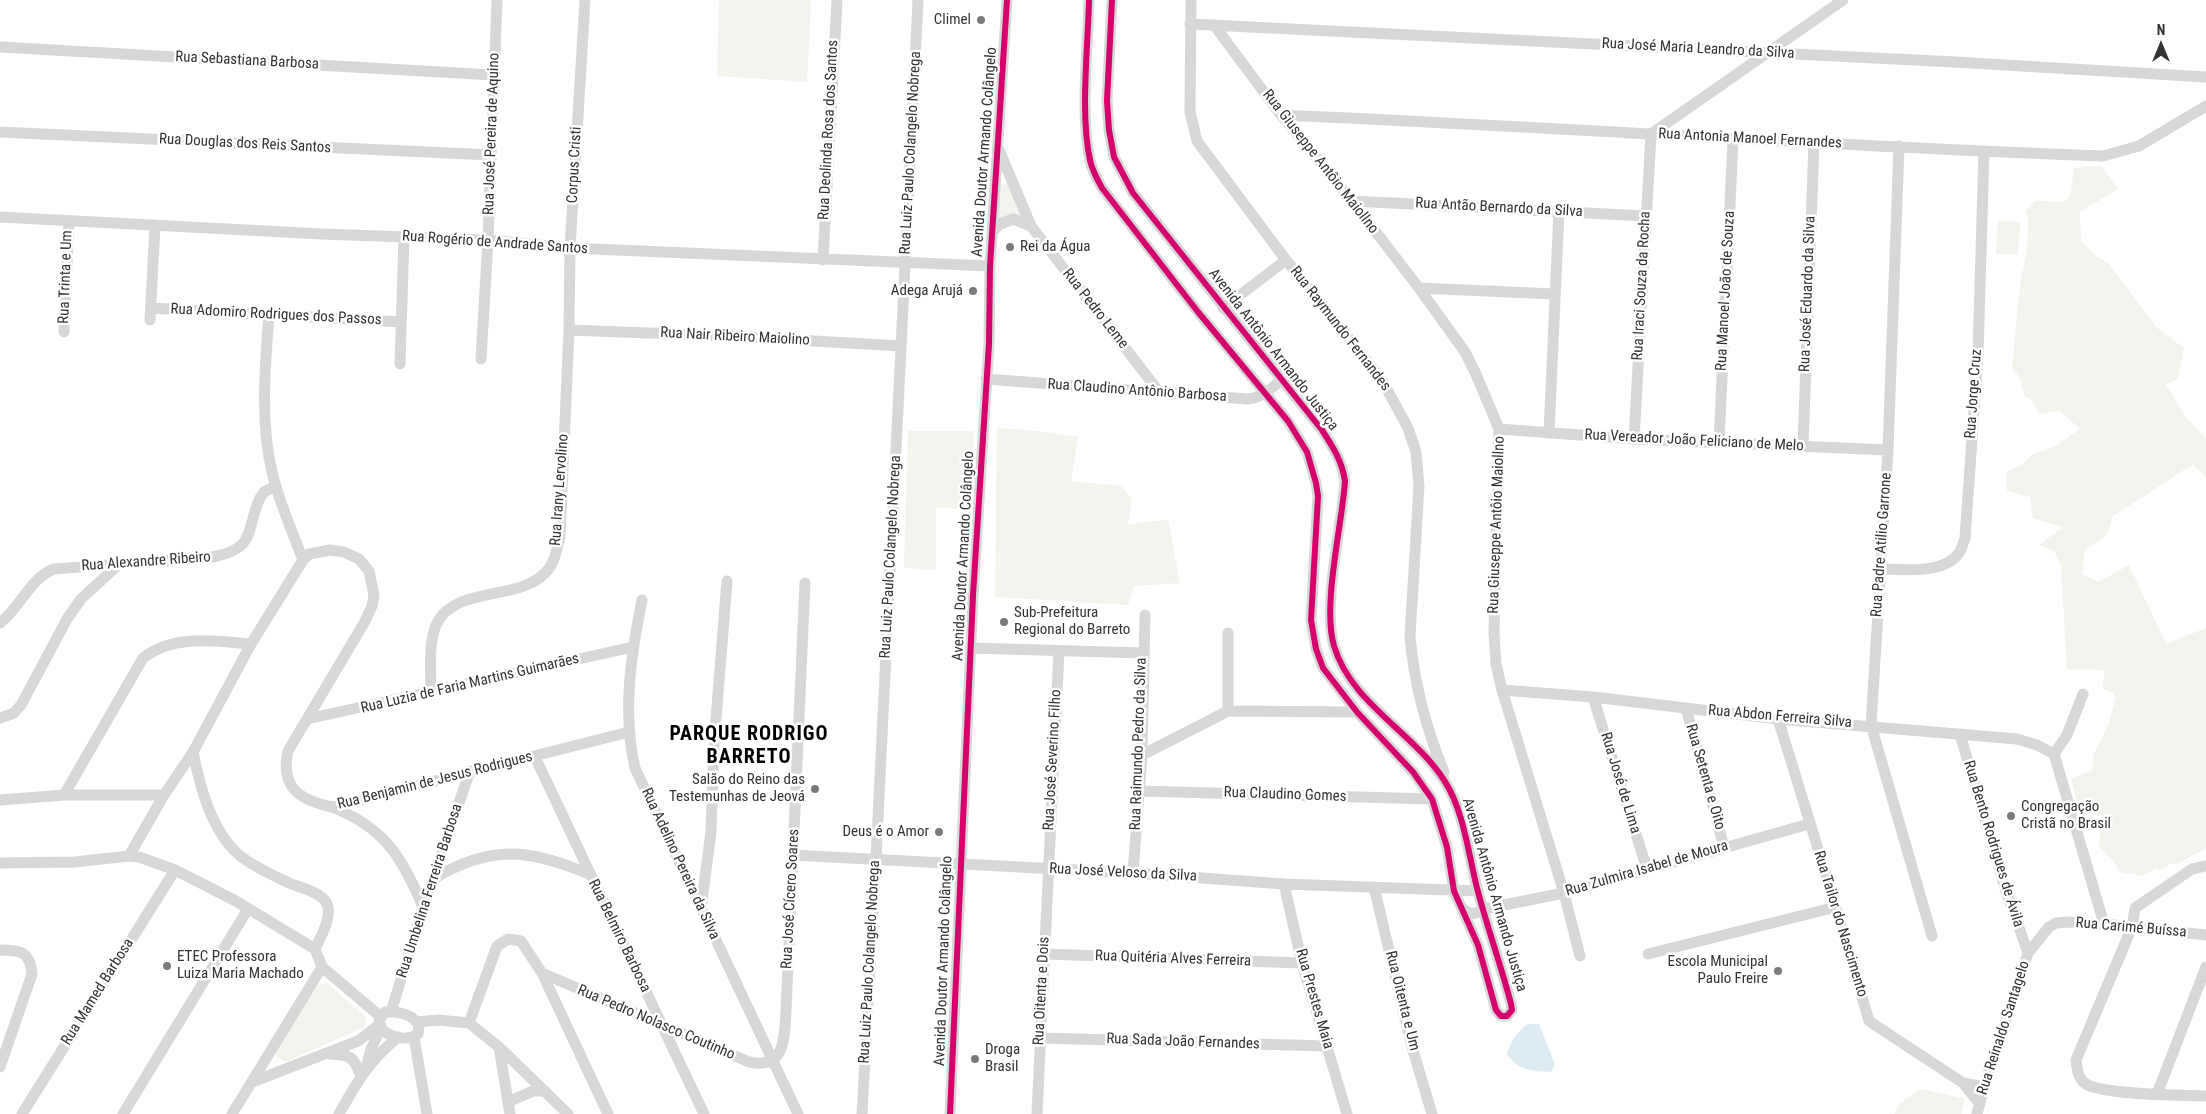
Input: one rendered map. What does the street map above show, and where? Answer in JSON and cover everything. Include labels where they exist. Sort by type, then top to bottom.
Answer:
[{"type":"street","name":"Rua José Pereira de Aquino","points":[[481,359],[488,240],[497,0]]},
{"type":"street","name":"Corpus Cristi","points":[[569,330],[570,248],[585,0]]},
{"type":"street","name":"Rua Deolinda Rosa dos Santos","points":[[823,260],[837,0]]},
{"type":"street","name":"Rua Luiz Paulo Colangelo Nobrega","points":[[862,1114],[918,0]]},
{"type":"street","name":"Avenida Doutor Armando Colângelo","points":[[950,1114],[960,864],[986,379],[990,266],[1007,0]]},
{"type":"street","points":[[1089,0],[1087,118],[1088,146],[1094,173],[1102,188],[1198,312],[1301,440],[1314,473],[1318,510],[1311,600],[1312,634],[1323,668],[1357,712],[1406,764],[1432,799],[1447,847],[1454,891],[1463,910],[1477,914],[1484,909]]},
{"type":"street","name":"Avenida Antônio Armando Justiça","points":[[1112,0],[1108,119],[1114,157],[1134,193],[1215,298],[1322,430],[1343,466],[1344,495],[1331,614],[1334,646],[1347,674],[1371,703],[1434,766],[1454,796],[1478,890],[1512,1008],[1510,1013],[1504,1016],[1496,1010],[1478,945],[1463,910]]},
{"type":"street","name":"Rua Raymundo Fernandes","points":[[1191,0],[1190,112],[1197,142],[1286,260],[1382,380],[1408,428],[1416,452],[1419,486],[1410,636],[1416,684],[1431,740],[1454,796]]},
{"type":"street","points":[[1650,134],[1843,0]]},
{"type":"street","name":"Rua José Maria Leandro da Silva","points":[[1190,24],[1766,52],[2206,77]]},
{"type":"street","name":"Rua Giuseppe Antôio Maiollno","points":[[1214,26],[1419,288],[1465,352],[1499,429],[1494,633],[1496,664],[1502,690],[1564,893],[1580,956]]},
{"type":"street","name":"Rua Sebastiana Barbosa","points":[[0,47],[493,76]]},
{"type":"street","name":"Rua Antonia Manoel Fernandes","points":[[1282,114],[1481,123],[1733,139],[2103,156],[2139,146],[2206,106]]},
{"type":"street","name":"Rua Douglas dos Reis Santos","points":[[0,132],[491,156]]},
{"type":"street","name":"Rua Iraci Souza da Rocha","points":[[1634,439],[1650,134]]},
{"type":"street","name":"Rua Manoel João de Souza","points":[[1719,443],[1733,139]]},
{"type":"street","name":"Rua José Eduardo da Silva","points":[[1803,446],[1814,142]]},
{"type":"street","name":"Rua Pedro Leme","points":[[998,145],[1031,226],[1160,393]]},
{"type":"street","name":"Rua Padre Atilio Garrone","points":[[1899,146],[1888,450],[1871,725],[1932,936]]},
{"type":"street","name":"Rua Jorge Cruz","points":[[1880,569],[1915,569],[1934,567],[1950,562],[1959,552],[1964,538],[1978,354],[1984,151]]},
{"type":"street","name":"Rua Antão Bernardo da Silva","points":[[1352,201],[1645,216]]},
{"type":"street","points":[[1549,433],[1559,211]]},
{"type":"street","name":"Rua Rogério de Andrade Santos","points":[[0,218],[488,240],[570,248],[990,266]]},
{"type":"street","points":[[993,231],[1000,224],[1013,219],[1021,220],[1031,226]]},
{"type":"street","name":"Rua Trinta e Um","points":[[64,332],[69,221]]},
{"type":"street","points":[[150,320],[155,225]]},
{"type":"street","points":[[400,364],[404,237]]},
{"type":"street","points":[[1224,308],[1286,260]]},
{"type":"street","points":[[1419,288],[1554,294]]},
{"type":"street","points":[[1198,312],[1215,298]]},
{"type":"street","name":"Rua Adomiro Rodrigues dos Passos","points":[[151,308],[401,322]]},
{"type":"street","points":[[129,856],[164,795],[193,752],[251,644],[303,560],[276,486],[269,455],[264,402],[269,315]]},
{"type":"street","name":"Rua Nair Ribeiro Maiolino","points":[[569,330],[728,336],[900,346]]},
{"type":"street","name":"Rua Irany Lervolino","points":[[431,693],[433,634],[444,612],[460,602],[524,586],[537,580],[547,571],[557,551],[560,537],[569,330]]},
{"type":"street","name":"Rua Claudino Antônio Barbosa","points":[[986,379],[1247,399],[1255,398],[1265,393],[1282,380]]},
{"type":"street","name":"Rua Vereador João Feliciano de Melo","points":[[1499,429],[1634,439],[1888,450]]},
{"type":"street","name":"Rua Alexandre Ribeiro","points":[[0,623],[17,607],[45,572],[68,567],[213,558],[229,554],[245,542],[260,498],[264,492],[276,486]]},
{"type":"street","name":"Rua Benjamin de Jesus Rodrigues","points":[[303,560],[309,554],[330,550],[344,552],[359,559],[369,571],[374,595],[372,606],[364,623],[288,751],[285,763],[286,775],[292,787],[302,797],[316,804],[332,807],[629,732]]},
{"type":"street","points":[[0,718],[14,713],[21,705],[67,619],[81,599],[118,565]]},
{"type":"street","points":[[701,909],[711,832],[714,744],[727,581]]},
{"type":"street","name":"Rua José Cícero Soares","points":[[772,1061],[780,1053],[784,1034],[805,582]]},
{"type":"street","name":"Rua Adelino Pereira da Silva","points":[[642,600],[631,656],[629,732],[635,768],[798,1114]]},
{"type":"street","name":"Rua Raimundo Pedro da Silva","points":[[1133,873],[1142,755],[1145,615]]},
{"type":"street","points":[[1228,632],[1228,711]]},
{"type":"street","points":[[64,796],[143,658],[153,650],[182,642],[206,640],[251,644]]},
{"type":"street","name":"Rua Luzia de Faria Martins Guimarães","points":[[307,719],[633,647]]},
{"type":"street","points":[[971,648],[1143,653]]},
{"type":"street","name":"Rua José Severino Filho","points":[[1048,869],[1059,651]]},
{"type":"street","name":"Rua Abdon Ferreira Silva","points":[[1502,690],[1593,697],[1778,718],[1960,734],[2029,742],[2054,754]]},
{"type":"street","points":[[2083,694],[2067,735],[2054,754],[2104,924]]},
{"type":"street","name":"Rua José de Lima","points":[[1593,697],[1647,868]]},
{"type":"street","name":"Rua Setenta e Oito","points":[[1686,708],[1724,846]]},
{"type":"street","points":[[1142,755],[1228,711],[1357,712]]},
{"type":"street","name":"Rua Tailor do Nascimento","points":[[1778,718],[1869,1021],[1963,1083],[1984,1087]]},
{"type":"street","name":"Rua Bento Rodrigues de Ávila","points":[[1960,734],[2006,888],[2028,954]]},
{"type":"street","points":[[1406,764],[1431,740]]},
{"type":"street","points":[[193,752],[210,809],[228,843],[255,866],[313,892],[325,901],[328,915],[315,949]]},
{"type":"street","name":"Rua Belmiro Barbosa","points":[[535,757],[704,1114]]},
{"type":"street","name":"Rua Umbelina Ferreira Barbosa","points":[[363,1072],[423,908],[470,771]]},
{"type":"street","name":"Rua Claudino Gomes","points":[[1138,791],[1432,799]]},
{"type":"street","points":[[0,800],[64,796],[164,795]]},
{"type":"street","points":[[332,807],[362,822],[383,838],[397,854],[411,879],[423,908]]},
{"type":"street","name":"Rua Zulmira Isabel de Moura","points":[[1484,909],[1564,893],[1724,846],[1809,824]]},
{"type":"street","points":[[433,879],[449,869],[470,861],[488,856],[514,854],[538,856],[589,874]]},
{"type":"street","name":"Rua José Veloso da Silva","points":[[792,855],[1133,873],[1284,884],[1454,891],[1460,888],[1478,890]]},
{"type":"street","points":[[0,863],[75,862],[129,856],[149,860],[175,870],[248,909],[315,949],[322,967],[383,1020],[386,1032],[398,1037],[414,1037]]},
{"type":"street","points":[[2206,866],[2192,869],[2135,908],[2132,927],[2076,1060],[2080,1077],[2086,1084],[2098,1088],[2157,1094],[2206,1096]]},
{"type":"street","name":"Rua Oitenta e Dois","points":[[1037,1114],[1048,869]]},
{"type":"street","name":"Rua Mamed Barbosa","points":[[22,1114],[175,870]]},
{"type":"street","name":"Rua Prestes Maia","points":[[1284,884],[1302,963],[1347,1114]]},
{"type":"street","name":"Rua Oitenta e Um","points":[[1374,887],[1412,1047],[1432,1114]]},
{"type":"street","points":[[1648,954],[1836,907]]},
{"type":"street","points":[[123,1114],[248,909]]},
{"type":"street","name":"Rua Reinaldo Santagelo","points":[[1978,1109],[2028,954],[2041,935],[2056,923]]},
{"type":"street","name":"Rua Carimé Buíssa","points":[[2056,923],[2104,924],[2206,934]]},
{"type":"street","points":[[469,1023],[493,954],[502,942],[515,939],[521,941],[542,973],[608,1114]]},
{"type":"street","points":[[0,950],[22,952],[29,958],[32,974],[0,1068]]},
{"type":"street","name":"Rua Quitéria Alves Ferreira","points":[[1044,954],[1302,963]]},
{"type":"street","points":[[232,1114],[322,967]]},
{"type":"street","points":[[2157,1094],[2206,967]]},
{"type":"street","name":"Rua Pedro Nolasco Coutinho","points":[[542,973],[663,1027],[749,1062],[757,1064],[772,1061]]},
{"type":"street","points":[[252,1082],[329,1054],[358,1040],[383,1020],[408,1015],[417,1022],[419,1030],[414,1037],[427,1114]]},
{"type":"street","points":[[417,1022],[452,1020],[469,1023],[500,1047],[568,1114]]},
{"type":"street","points":[[339,1114],[363,1072],[398,1037]]},
{"type":"street","name":"Rua Sada João Fernandes","points":[[1040,1038],[1327,1046]]},
{"type":"street","points":[[500,1047],[510,1114]]},
{"type":"street","points":[[329,1054],[346,1055],[355,1060],[363,1072]]},
{"type":"street","name":"Rua Tailor do Nascimento","points":[[1963,1083],[1978,1109]]},
{"type":"street","points":[[508,1102],[533,1091],[545,1091]]},
{"type":"shaded area","points":[[719,0],[811,0],[807,82],[717,76]]},
{"type":"shaded area","points":[[2101,166],[2118,189],[2080,212],[2081,241],[2097,257],[2108,263],[2156,327],[2184,348],[2178,378],[2166,385],[2186,417],[2206,439],[2206,478],[2193,464],[2112,517],[2108,534],[2085,550],[2082,574],[2098,582],[2129,565],[2166,644],[2206,628],[2206,848],[2177,864],[2172,863],[2160,870],[2156,868],[2143,876],[2120,872],[2112,859],[2099,847],[2101,816],[2097,816],[2089,810],[2080,812],[2071,778],[2092,771],[2094,754],[2108,726],[2116,697],[2113,693],[2103,689],[2104,671],[2067,669],[2061,567],[2054,551],[2039,545],[2063,527],[2033,518],[2030,497],[2007,491],[2006,472],[2021,465],[2033,454],[2054,447],[2080,429],[2060,411],[2039,414],[2032,400],[2025,396],[2018,375],[2012,369],[2020,286],[2027,250],[2028,219],[2025,211],[2035,201],[2055,202],[2067,200],[2071,192],[2074,168]]},
{"type":"shaded area","points":[[1008,184],[1022,216],[998,222],[998,185]]},
{"type":"shaded area","points":[[1998,221],[2020,222],[2018,255],[1996,254]]},
{"type":"shaded area","points":[[997,428],[1078,437],[1071,481],[1121,486],[1132,499],[1128,524],[1168,520],[1180,583],[1134,586],[1128,605],[995,597]]},
{"type":"shaded area","points":[[908,431],[974,431],[970,509],[936,508],[936,570],[904,568]]},
{"type":"shaded area","points":[[327,983],[366,1017],[364,1027],[288,1061],[283,1061],[277,1057],[276,1053],[279,1045],[316,988]]},
{"type":"shaded area","points":[[1528,1024],[1539,1024],[1555,1064],[1551,1072],[1521,1067],[1511,1060],[1507,1054],[1514,1037]]},
{"type":"shaded area","points":[[1921,1089],[1965,1099],[1961,1114],[1895,1114],[1899,1104]]},
{"type":"cycle path","points":[[950,1114],[973,595],[989,344],[990,266],[1007,0]]},
{"type":"cycle path","points":[[1089,0],[1085,123],[1093,171],[1102,188],[1198,312],[1288,421],[1307,452],[1318,496],[1311,620],[1316,649],[1323,668],[1357,712],[1413,772],[1432,799],[1447,847],[1454,891],[1478,945],[1496,1010],[1501,1016],[1507,1016],[1512,1010],[1511,1004],[1481,903],[1465,832],[1451,792],[1431,763],[1368,701],[1354,684],[1342,666],[1334,646],[1330,609],[1345,481],[1342,467],[1322,430],[1133,193],[1114,157],[1109,130],[1107,101],[1112,0]]},
{"type":"place","name":"Climel","points":[[981,20]]},
{"type":"place","name":"Rei da Água","points":[[1010,247]]},
{"type":"place","name":"Adega Arujá","points":[[973,291]]},
{"type":"place","name":"Sub-Prefeitura Regional do Barreto","points":[[1004,622]]},
{"type":"place","name":"Salão do Reino das Testemunhas de Jeová","points":[[815,789]]},
{"type":"place","name":"Congregação Cristã no Brasil","points":[[2011,816]]},
{"type":"place","name":"Deus é o Amor","points":[[939,832]]},
{"type":"place","name":"ETEC Professora Luiza Maria Machado","points":[[167,966]]},
{"type":"place","name":"Escola Municipal Paulo Freire","points":[[1778,971]]},
{"type":"place","name":"Droga Brasil","points":[[975,1059]]},
{"type":"district","name":"PARQUE RODRIGO BARRETO","points":[[749,746]]}]
